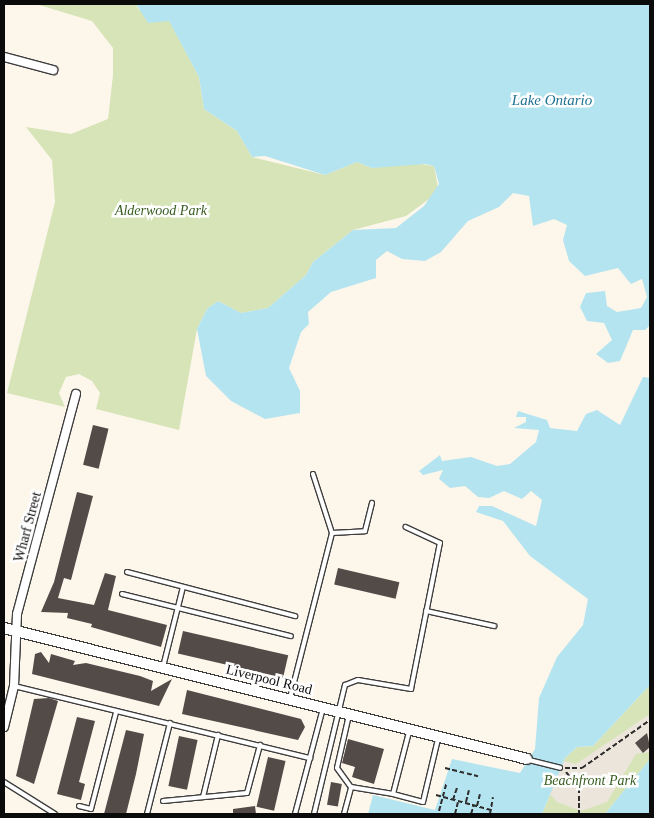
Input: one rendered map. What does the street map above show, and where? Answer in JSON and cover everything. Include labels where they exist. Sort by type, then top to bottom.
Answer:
[{"type":"street","points":[[4,57],[53,70]]},
{"type":"street","name":"Wharf Street","points":[[4,727],[14,686],[19,632],[17,614],[76,394]]},
{"type":"street","name":"Liverpool Road","points":[[4,628],[527,760]]},
{"type":"lane","points":[[290,699],[332,533],[313,474]]},
{"type":"lane","points":[[332,533],[365,531],[372,503]]},
{"type":"lane","points":[[314,814],[338,711],[346,685],[358,680],[411,689],[440,543],[406,528]]},
{"type":"lane","points":[[127,572],[294,616]]},
{"type":"lane","points":[[164,668],[183,587]]},
{"type":"lane","points":[[122,594],[291,636]]},
{"type":"lane","points":[[426,611],[494,626]]},
{"type":"lane","points":[[14,686],[310,758]]},
{"type":"lane","points":[[295,814],[323,708]]},
{"type":"lane","points":[[79,806],[91,809],[116,712]]},
{"type":"lane","points":[[349,714],[337,768],[352,787],[423,802],[439,737]]},
{"type":"lane","points":[[147,814],[170,723]]},
{"type":"lane","points":[[392,794],[409,729]]},
{"type":"lane","points":[[203,797],[218,735]]},
{"type":"lane","points":[[163,801],[247,793],[260,745]]},
{"type":"lane","points":[[527,760],[560,768]]},
{"type":"lane","points":[[4,782],[49,813],[55,814]]},
{"type":"lane","points":[[344,814],[352,787]]},
{"type":"path","points":[[560,768],[580,769],[650,720]]},
{"type":"path","points":[[445,768],[478,776]]},
{"type":"path","points":[[560,768],[579,788],[580,814]]},
{"type":"path","points":[[439,811],[446,784]]},
{"type":"path","points":[[453,800],[457,788]]},
{"type":"path","points":[[465,803],[469,790]]},
{"type":"path","points":[[472,814],[480,794]]},
{"type":"path","points":[[436,795],[491,810]]},
{"type":"path","points":[[490,814],[493,797]]},
{"type":"path","points":[[455,814],[458,801]]},
{"type":"green space","name":"Alderwood Park","points":[[36,4],[136,4],[139,10],[169,20],[199,77],[204,109],[237,131],[252,157],[325,175],[357,162],[372,168],[414,163],[434,166],[438,187],[429,199],[406,216],[353,230],[313,262],[306,275],[268,308],[241,313],[218,301],[207,309],[197,329],[179,430],[96,409],[100,393],[92,381],[79,374],[66,377],[59,393],[65,407],[7,393],[55,202],[52,160],[26,127],[71,134],[108,119],[113,75],[113,48],[92,21]]},
{"type":"green space","name":"Beachfront Park","points":[[650,685],[650,759],[605,814],[542,814],[565,758],[577,747],[593,746]]},
{"type":"shaded area","name":"Beachfront Park","points":[[650,714],[650,752],[636,754],[607,802],[581,811],[557,802],[548,792],[563,761],[576,764]]},
{"type":"water","name":"Lake Ontario","points":[[136,4],[650,4],[650,325],[645,330],[633,330],[620,361],[608,363],[596,354],[612,340],[604,323],[587,321],[580,307],[586,293],[605,291],[607,306],[617,312],[641,308],[647,297],[642,279],[631,284],[618,268],[585,276],[569,261],[563,240],[567,225],[554,219],[533,226],[529,196],[513,193],[499,207],[468,221],[441,252],[425,261],[402,259],[387,251],[376,260],[376,278],[331,292],[308,312],[309,324],[301,332],[289,368],[300,391],[300,413],[265,419],[231,401],[206,376],[197,329],[207,309],[218,301],[241,313],[268,308],[306,275],[313,262],[353,230],[396,228],[424,206],[439,184],[434,166],[425,164],[372,168],[357,162],[325,175],[265,156],[252,157],[237,131],[204,109],[199,77],[169,21],[148,23]]},
{"type":"water","points":[[643,377],[650,378],[650,685],[593,746],[577,747],[565,758],[542,814],[368,814],[373,795],[435,810],[452,759],[520,773],[535,749],[539,698],[557,657],[583,625],[588,599],[530,556],[503,521],[476,512],[479,506],[492,506],[536,526],[542,500],[531,491],[522,499],[504,491],[489,498],[478,497],[465,486],[450,488],[439,479],[443,470],[423,475],[419,471],[440,455],[442,461],[471,457],[497,466],[510,464],[536,442],[539,430],[514,428],[526,422],[526,417],[516,417],[518,411],[547,420],[550,428],[577,431],[586,414],[597,410],[620,425]]},
{"type":"water","points":[[650,759],[650,814],[605,814],[613,804]]},
{"type":"building","points":[[93,425],[109,429],[99,469],[83,465]]},
{"type":"building","points":[[77,492],[93,496],[71,580],[64,578],[58,598],[94,605],[105,573],[116,576],[108,610],[167,625],[161,647],[91,627],[92,624],[67,618],[68,613],[41,612],[54,582]]},
{"type":"building","points":[[338,568],[399,582],[396,599],[334,585]]},
{"type":"building","points":[[183,631],[288,655],[283,678],[178,653]]},
{"type":"building","points":[[41,652],[49,663],[51,654],[75,661],[73,665],[86,663],[140,676],[153,681],[151,691],[172,679],[159,706],[32,674],[35,654]]},
{"type":"building","points":[[187,690],[301,719],[305,727],[298,740],[182,714]]},
{"type":"building","points":[[49,698],[58,701],[34,784],[16,776],[34,699]]},
{"type":"building","points":[[77,717],[95,721],[79,782],[85,784],[81,800],[57,794]]},
{"type":"building","points":[[126,730],[144,734],[126,814],[104,814]]},
{"type":"building","points":[[647,733],[650,747],[643,753],[635,743]]},
{"type":"building","points":[[179,736],[198,740],[187,790],[168,786]]},
{"type":"building","points":[[348,739],[384,749],[374,784],[352,777],[355,767],[342,763]]},
{"type":"building","points":[[268,757],[286,761],[274,811],[257,807]]},
{"type":"building","points":[[331,782],[342,784],[338,807],[327,805]]},
{"type":"building","points":[[255,806],[256,814],[233,814],[233,809]]}]
